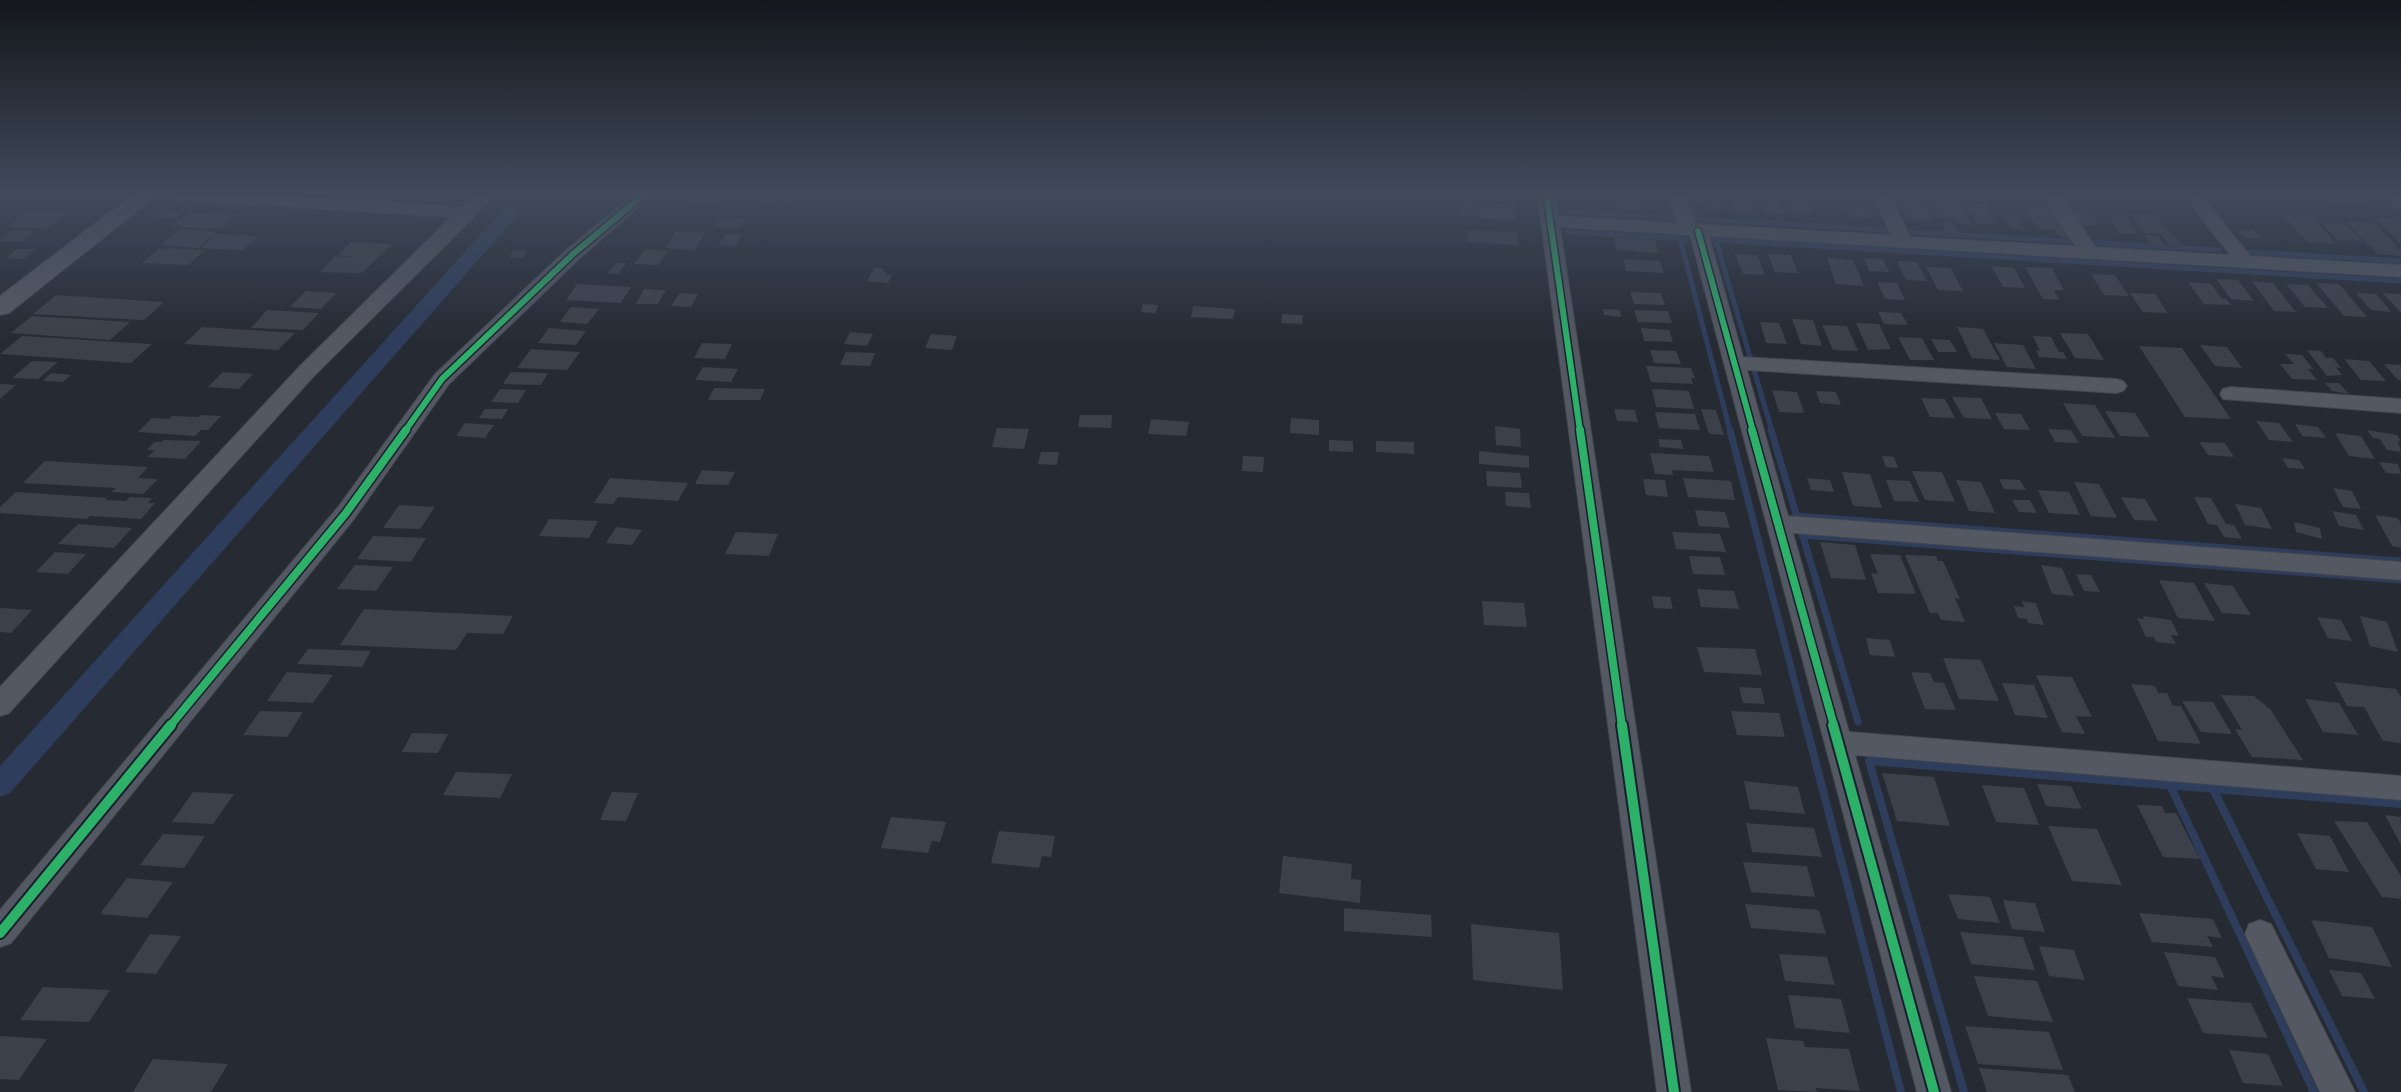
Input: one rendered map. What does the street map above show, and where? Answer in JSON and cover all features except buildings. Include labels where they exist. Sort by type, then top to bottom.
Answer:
[{"type":"main road","points":[[0,308],[84,243]]},
{"type":"street","points":[[0,705],[307,371],[437,243]]},
{"type":"street","points":[[0,933],[346,513],[442,379],[586,243]]},
{"type":"street","points":[[1553,243],[1674,1092]]},
{"type":"street","points":[[1697,243],[1734,363],[1779,524],[1934,1092]]},
{"type":"street","points":[[1919,243],[2401,271]]},
{"type":"street","points":[[2083,243],[2089,253]]},
{"type":"street","points":[[2230,243],[2244,261]]},
{"type":"street","points":[[1734,363],[2116,386]]},
{"type":"street","points":[[2231,394],[2401,406]]},
{"type":"street","points":[[1779,524],[2401,571]]},
{"type":"street","points":[[1839,742],[2401,788]]},
{"type":"street","points":[[2260,934],[2338,1092]]},
{"type":"waterway","points":[[0,785],[484,243]]},
{"type":"waterway","points":[[1681,243],[1730,431]]},
{"type":"waterway","points":[[1717,243],[1750,357]]},
{"type":"waterway","points":[[1764,243],[2401,281]]},
{"type":"waterway","points":[[2098,243],[2220,250]]},
{"type":"waterway","points":[[2249,252],[2401,261]]},
{"type":"waterway","points":[[1754,370],[1772,431]]},
{"type":"waterway","points":[[1730,430],[1806,726]]},
{"type":"waterway","points":[[1771,430],[1797,517]]},
{"type":"waterway","points":[[1797,516],[2401,561]]},
{"type":"waterway","points":[[1803,535],[2401,580]]},
{"type":"waterway","points":[[1803,535],[1858,722]]},
{"type":"waterway","points":[[1806,725],[1901,1092]]},
{"type":"waterway","points":[[1964,1092],[1869,761],[2170,785]]},
{"type":"waterway","points":[[2170,785],[2401,804]]},
{"type":"waterway","points":[[2170,785],[2314,1092]]},
{"type":"waterway","points":[[2213,789],[2364,1092]]},
{"type":"cycle path","points":[[0,933],[346,513],[442,379],[586,243]]},
{"type":"cycle path","points":[[1553,243],[1674,1092]]},
{"type":"cycle path","points":[[1701,243],[1934,1092]]}]
